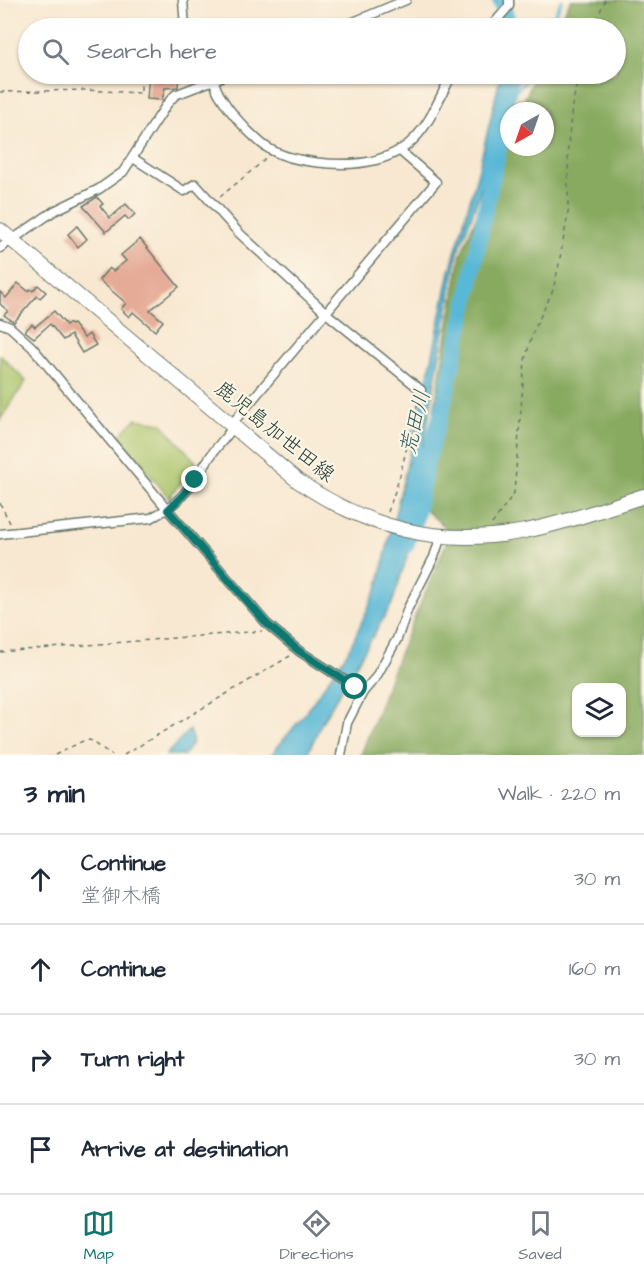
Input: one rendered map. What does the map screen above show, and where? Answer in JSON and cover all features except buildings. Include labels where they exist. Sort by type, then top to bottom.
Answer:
[{"type":"main road","name":"鹿児島加世田線","points":[[0,230],[298,481],[343,509],[383,525],[434,535],[483,537],[560,523],[644,496]]},
{"type":"street","points":[[183,0],[184,18]]},
{"type":"street","points":[[363,18],[406,0]]},
{"type":"street","points":[[498,18],[509,3]]},
{"type":"street","points":[[0,248],[54,211],[99,189],[123,172],[175,95],[196,84]]},
{"type":"street","points":[[215,84],[218,93],[239,120],[258,141],[274,152],[303,159],[342,164],[378,160],[399,150],[417,136],[425,126],[448,84]]},
{"type":"street","points":[[0,534],[152,518],[168,510],[183,495],[234,426],[236,419],[436,182],[399,150]]},
{"type":"street","points":[[133,158],[184,191],[195,184],[238,232],[326,313],[421,390]]},
{"type":"street","points":[[0,323],[10,327],[33,346],[168,510],[274,630],[299,651],[359,689]]},
{"type":"street","points":[[340,755],[347,723],[359,689],[376,677],[397,639],[408,608],[434,557],[434,535]]},
{"type":"path","points":[[597,18],[605,0]]},
{"type":"path","points":[[0,92],[84,90],[141,93],[141,84]]},
{"type":"path","points":[[483,537],[514,493],[525,360],[533,332],[553,290],[568,214],[568,146],[577,84]]},
{"type":"path","points":[[213,203],[274,152]]},
{"type":"path","points":[[383,525],[399,479],[421,390]]},
{"type":"path","points":[[0,503],[15,532]]},
{"type":"path","points":[[0,652],[274,630]]},
{"type":"path","points":[[124,755],[299,651]]},
{"type":"path","points":[[55,755],[83,741],[90,740],[112,755]]},
{"type":"green space","points":[[571,0],[644,0],[644,755],[361,755],[399,654],[451,532],[418,504],[461,254],[501,156],[554,156],[554,102],[524,102],[531,84],[626,84],[626,18],[561,18]]},
{"type":"green space","points":[[0,355],[26,381],[0,420]]},
{"type":"green space","points":[[136,419],[161,423],[196,462],[169,498],[119,436]]},
{"type":"water","points":[[499,84],[506,84],[502,102],[500,102],[487,174],[458,252],[415,493],[409,551],[392,604],[322,722],[307,755],[271,755],[304,715],[349,650],[378,586],[432,359],[450,271],[478,172]]},
{"type":"water","points":[[189,730],[193,742],[184,755],[166,755]]},
{"type":"waterway","name":"荒田川","points":[[500,0],[507,18]]},
{"type":"waterway","points":[[553,18],[562,0]]},
{"type":"waterway","name":"荒田川","points":[[406,546],[416,517],[426,465],[443,407],[467,302],[504,127],[505,106],[510,84]]},
{"type":"waterway","points":[[507,99],[523,84]]},
{"type":"route","points":[[195,480],[168,510],[267,624],[308,658],[355,687]]}]
